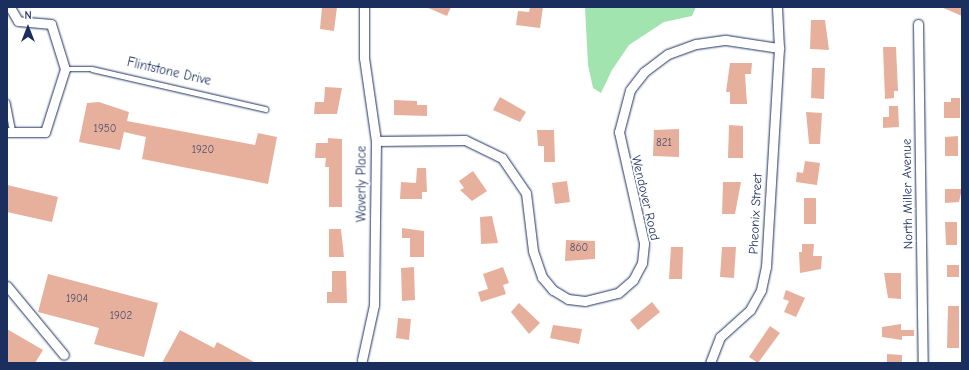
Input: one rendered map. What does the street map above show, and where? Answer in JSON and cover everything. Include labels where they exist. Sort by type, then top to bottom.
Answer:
[{"type":"street","points":[[10,7],[18,21],[51,24],[65,69],[46,132],[10,133]]},
{"type":"street","name":"Waverly Place","points":[[362,360],[374,306],[376,141],[363,51],[364,7]]},
{"type":"street","name":"Pheonix Street","points":[[710,363],[720,337],[750,310],[765,275],[779,48],[777,7]]},
{"type":"street","name":"North Miller Avenue","points":[[918,24],[923,363]]},
{"type":"street","name":"Wendover Road","points":[[376,141],[465,140],[502,158],[516,174],[526,193],[533,251],[542,277],[563,296],[585,301],[618,293],[633,280],[642,263],[644,243],[619,132],[630,90],[644,72],[668,54],[696,44],[726,40],[779,48]]},
{"type":"street","points":[[7,286],[64,355]]},
{"type":"lane","name":"Flintstone Drive","points":[[65,69],[92,69],[265,109]]},
{"type":"lane","points":[[7,102],[10,133]]},
{"type":"green space","points":[[585,7],[696,7],[692,16],[664,22],[629,45],[612,70],[601,93],[593,88],[588,65]]},
{"type":"building","points":[[322,7],[337,7],[334,31],[320,29]]},
{"type":"building","points":[[426,7],[451,7],[447,16]]},
{"type":"building","points":[[530,7],[543,7],[540,28],[516,25],[518,11],[529,12]]},
{"type":"building","points":[[941,7],[962,7],[962,16]]},
{"type":"building","points":[[811,20],[825,20],[829,50],[810,49]]},
{"type":"building","points":[[883,47],[896,47],[898,91],[894,91],[894,98],[885,99]]},
{"type":"building","points":[[730,63],[752,63],[751,74],[745,74],[747,104],[730,104],[730,92],[726,92]]},
{"type":"building","points":[[812,68],[825,68],[824,99],[811,98]]},
{"type":"building","points":[[325,87],[342,88],[337,114],[314,114],[315,102],[324,102]]},
{"type":"building","points":[[500,97],[526,112],[520,122],[493,110]]},
{"type":"building","points":[[951,98],[960,98],[960,118],[944,118],[944,102],[951,102]]},
{"type":"building","points":[[394,100],[417,101],[417,105],[427,105],[427,116],[394,115]]},
{"type":"building","points":[[99,102],[129,112],[127,121],[255,145],[258,133],[277,137],[268,184],[142,159],[146,137],[124,132],[120,150],[79,142],[87,103]]},
{"type":"building","points":[[889,106],[898,106],[899,127],[883,128],[883,117],[889,117]]},
{"type":"building","points":[[806,112],[822,113],[820,144],[809,144]]},
{"type":"building","points":[[729,125],[743,126],[743,158],[728,158]]},
{"type":"building","points":[[679,129],[679,157],[653,156],[654,130]]},
{"type":"building","points":[[537,130],[554,130],[555,162],[544,162],[544,146],[538,146]]},
{"type":"building","points":[[958,136],[958,156],[945,156],[945,137]]},
{"type":"building","points":[[328,138],[342,139],[342,207],[329,207],[329,167],[325,167],[326,158],[315,158],[316,143],[328,143]]},
{"type":"building","points":[[805,161],[820,163],[817,185],[796,182],[797,172],[803,173]]},
{"type":"building","points":[[417,168],[426,168],[427,192],[422,192],[422,199],[400,199],[401,182],[416,183]]},
{"type":"building","points":[[473,171],[487,191],[472,201],[460,190],[464,188],[459,181]]},
{"type":"building","points":[[567,181],[570,202],[555,204],[552,183]]},
{"type":"building","points":[[723,182],[741,182],[735,214],[722,214]]},
{"type":"building","points":[[7,185],[58,197],[52,222],[7,212]]},
{"type":"building","points":[[945,189],[962,189],[959,202],[945,203]]},
{"type":"building","points":[[804,198],[816,198],[816,224],[804,224]]},
{"type":"building","points":[[492,216],[498,243],[481,244],[480,217]]},
{"type":"building","points":[[945,222],[957,222],[957,245],[946,245]]},
{"type":"building","points":[[402,228],[424,231],[424,257],[410,257],[410,238],[402,238]]},
{"type":"building","points":[[329,229],[341,229],[344,257],[329,257]]},
{"type":"building","points":[[566,240],[595,241],[595,259],[565,261]]},
{"type":"building","points":[[802,244],[814,244],[813,256],[822,256],[821,269],[800,273],[799,252],[802,252]]},
{"type":"building","points":[[671,247],[683,247],[682,279],[669,279]]},
{"type":"building","points":[[722,247],[736,247],[734,278],[720,277]]},
{"type":"building","points":[[947,265],[959,265],[959,277],[947,277]]},
{"type":"building","points":[[414,267],[415,300],[402,301],[401,268]]},
{"type":"building","points":[[503,267],[509,283],[503,285],[506,294],[481,302],[478,292],[488,289],[483,274]]},
{"type":"building","points":[[332,271],[346,271],[347,303],[327,303],[327,292],[332,292]]},
{"type":"building","points":[[884,273],[901,273],[901,299],[888,298]]},
{"type":"building","points":[[48,274],[158,303],[144,357],[94,344],[99,328],[38,312]]},
{"type":"building","points":[[786,290],[805,298],[796,317],[784,312],[789,301],[783,299]]},
{"type":"building","points":[[652,302],[660,312],[638,330],[630,320]]},
{"type":"building","points":[[519,303],[540,323],[529,334],[511,312]]},
{"type":"building","points":[[948,306],[959,306],[959,348],[947,348]]},
{"type":"building","points":[[398,318],[411,319],[409,340],[396,338]]},
{"type":"building","points":[[901,324],[901,330],[914,330],[914,336],[902,336],[902,340],[882,337],[882,327]]},
{"type":"building","points":[[553,325],[582,329],[579,344],[550,338]]},
{"type":"building","points":[[770,326],[780,333],[758,363],[749,357]]},
{"type":"building","points":[[7,329],[43,350],[35,363],[7,363]]},
{"type":"building","points":[[180,330],[214,348],[217,342],[256,363],[162,363]]},
{"type":"building","points":[[887,354],[902,355],[902,363],[887,363]]}]
